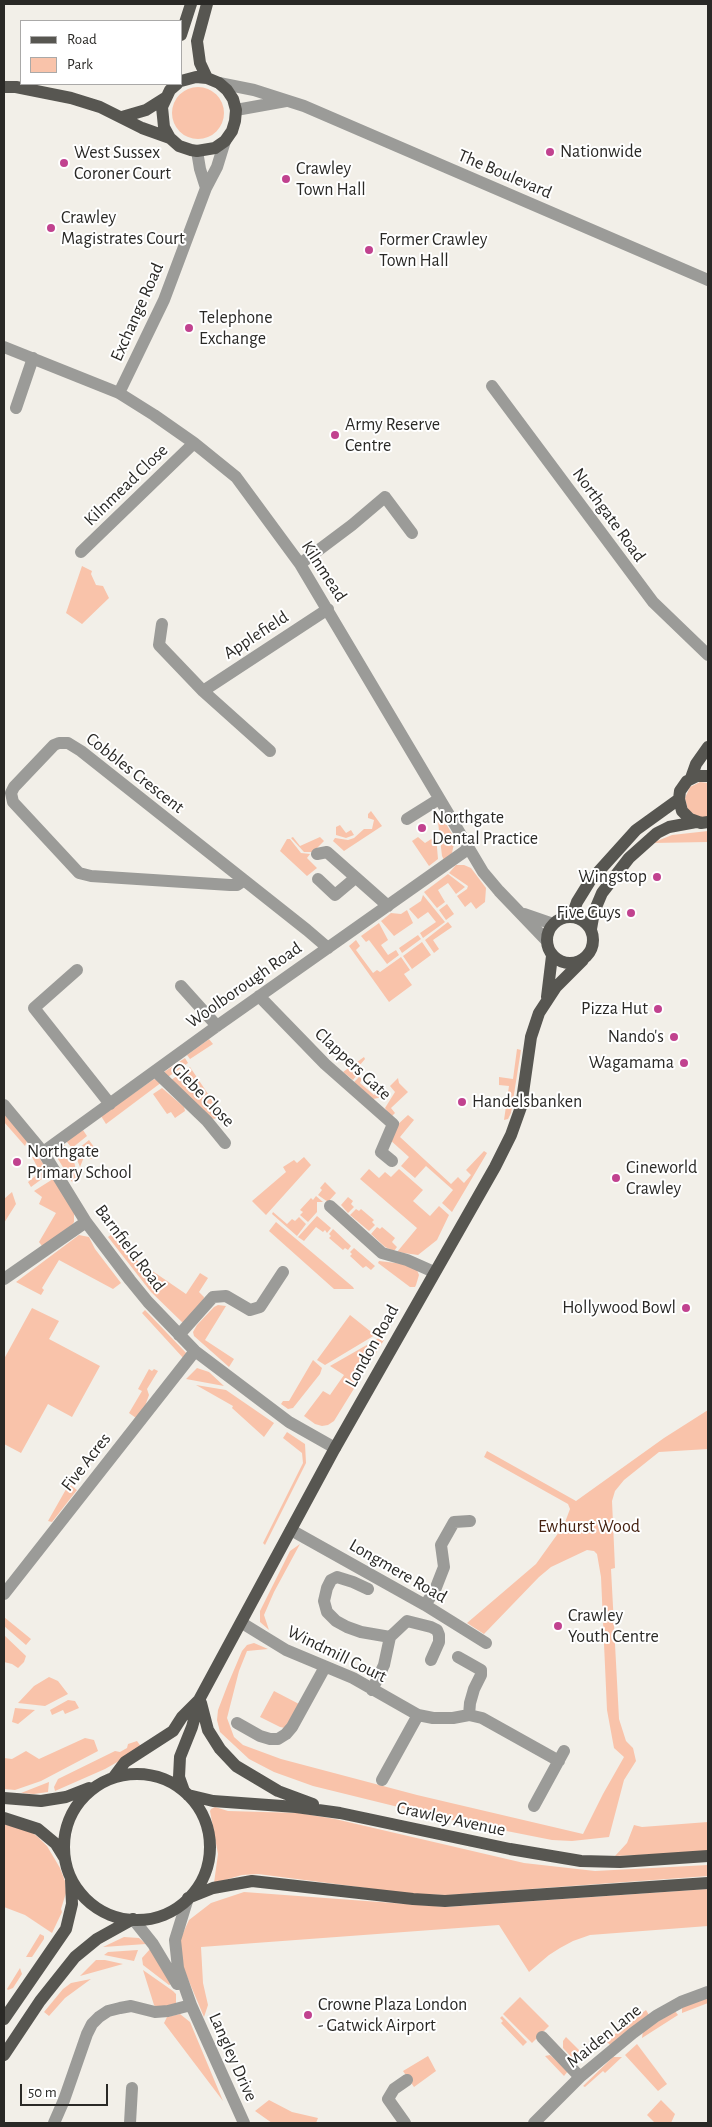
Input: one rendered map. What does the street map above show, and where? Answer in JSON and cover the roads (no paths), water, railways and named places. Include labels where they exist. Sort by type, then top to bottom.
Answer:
[{"type":"main road","points":[[182,32],[191,4]]},
{"type":"main road","points":[[165,98],[161,117],[170,138],[179,146],[197,151],[215,148],[225,141],[232,131],[236,110],[227,90],[213,80],[200,63],[198,41],[208,4]]},
{"type":"main road","points":[[182,81],[196,77],[213,80]]},
{"type":"main road","points":[[122,117],[146,110],[165,98],[175,85]]},
{"type":"main road","points":[[4,87],[16,87],[72,98],[170,138]]},
{"type":"main road","points":[[691,778],[696,764],[708,748]]},
{"type":"main road","points":[[705,822],[690,820],[682,811],[679,799],[684,784],[691,778],[708,776]]},
{"type":"main road","points":[[572,916],[577,902],[590,881],[636,830],[679,799]]},
{"type":"main road","points":[[591,929],[582,919],[572,916],[561,918],[553,924],[546,940],[552,956],[564,963],[571,964],[583,960],[592,949],[594,943],[591,929],[594,912],[602,893],[629,858],[657,833],[669,827],[705,822]]},
{"type":"main road","name":"London Road","points":[[186,1793],[179,1777],[180,1757],[192,1727],[200,1698],[335,1448],[485,1184],[517,1119],[524,1095],[534,1027],[545,1002],[552,971],[552,956]]},
{"type":"main road","name":"London Road","points":[[545,1002],[569,972],[583,960]]},
{"type":"main road","points":[[200,1698],[208,1730],[220,1749],[236,1766],[278,1791],[340,1813]]},
{"type":"main road","name":"London Road","points":[[113,1778],[125,1762],[173,1731],[182,1717],[200,1698]]},
{"type":"main road","points":[[4,1798],[41,1802],[66,1797],[113,1778],[133,1774],[159,1777],[186,1793],[201,1812],[206,1824],[210,1847],[205,1874],[197,1888],[188,1898],[179,1906],[162,1915],[134,1919],[116,1916],[98,1908],[80,1892],[69,1872]]},
{"type":"main road","points":[[65,1859],[65,1836],[69,1820],[82,1799],[98,1785]]},
{"type":"main road","name":"Crawley Avenue","points":[[186,1793],[213,1801],[296,1807],[340,1813],[528,1853],[581,1861],[628,1862],[708,1856]]},
{"type":"main road","points":[[4,1818],[38,1829],[56,1844],[65,1859],[73,1892],[69,1922],[44,1963],[4,2020]]},
{"type":"main road","points":[[188,1898],[213,1888],[252,1881],[445,1901],[708,1883]]},
{"type":"main road","points":[[4,2055],[40,2001],[75,1957],[97,1939],[134,1919]]},
{"type":"street","name":"The Boulevard","points":[[213,80],[254,90],[304,106],[708,280]]},
{"type":"street","name":"The Boulevard","points":[[236,110],[288,101]]},
{"type":"street","name":"Exchange Road","points":[[119,393],[164,300],[206,188],[217,167],[225,141]]},
{"type":"street","points":[[197,151],[206,188]]},
{"type":"street","name":"Kilnmead","points":[[4,347],[119,393],[194,443],[236,477],[300,564],[468,849],[499,892],[522,913],[546,940]]},
{"type":"street","points":[[16,408],[33,358]]},
{"type":"street","name":"Northgate Road","points":[[492,386],[653,602],[708,655]]},
{"type":"street","name":"Kilnmead Close","points":[[81,552],[194,443]]},
{"type":"street","points":[[300,564],[385,498],[412,533]]},
{"type":"street","name":"Applefield","points":[[203,691],[328,609]]},
{"type":"street","points":[[162,624],[159,645],[203,691],[270,751]]},
{"type":"street","name":"Cobbles Crescent","points":[[243,880],[237,885],[230,885],[91,876],[79,873],[13,802],[11,793],[14,787],[54,745],[59,743],[68,744],[81,751],[243,880],[328,948]]},
{"type":"street","points":[[407,819],[439,799]]},
{"type":"street","name":"Woolborough Road","points":[[43,1152],[259,996],[468,849]]},
{"type":"street","points":[[317,854],[327,852],[354,879],[388,906]]},
{"type":"street","points":[[318,880],[335,895],[354,879]]},
{"type":"street","name":"Kilnmead","points":[[522,913],[553,924]]},
{"type":"street","points":[[77,970],[34,1008],[110,1104]]},
{"type":"street","points":[[181,986],[217,1026]]},
{"type":"street","name":"Clappers Gate","points":[[259,996],[325,1064],[393,1124],[381,1152],[392,1161]]},
{"type":"street","name":"Glebe Close","points":[[155,1071],[207,1121],[225,1143]]},
{"type":"street","name":"Barnfield Road","points":[[4,1105],[43,1152],[86,1222],[148,1302],[179,1335],[195,1351],[280,1416],[335,1448]]},
{"type":"street","points":[[330,1206],[382,1253],[406,1260],[434,1272]]},
{"type":"street","points":[[4,1278],[86,1222]]},
{"type":"street","points":[[179,1335],[213,1297],[226,1296],[250,1310],[260,1307],[282,1272]]},
{"type":"street","name":"Five Acres","points":[[4,1594],[195,1351]]},
{"type":"street","points":[[425,1605],[435,1590],[444,1567],[441,1545],[454,1522],[470,1521]]},
{"type":"street","name":"Longmere Road","points":[[291,1530],[425,1605],[486,1643]]},
{"type":"street","points":[[368,1590],[354,1582],[336,1578],[331,1580],[326,1588],[324,1600],[327,1612],[336,1621],[347,1627],[361,1632],[390,1637]]},
{"type":"street","points":[[372,1690],[384,1665],[390,1637],[407,1621],[437,1630],[439,1642],[431,1660]]},
{"type":"street","name":"Windmill Court","points":[[242,1623],[286,1650],[353,1678],[418,1715],[434,1718],[453,1718],[469,1715],[482,1718],[562,1756],[534,1806]]},
{"type":"street","points":[[458,1657],[481,1670],[481,1676],[474,1689],[470,1703],[469,1715]]},
{"type":"street","points":[[237,1723],[260,1736],[270,1739],[278,1739],[286,1734],[292,1727],[325,1667]]},
{"type":"street","points":[[382,1780],[418,1715]]},
{"type":"street","name":"Langley Drive","points":[[188,1898],[175,1943],[178,1968],[191,2005],[244,2123]]},
{"type":"street","name":"Langley Drive","points":[[134,1919],[162,1958],[191,2005]]},
{"type":"street","name":"Maiden Lane","points":[[534,2123],[580,2077],[656,2016],[681,2002],[708,1992]]},
{"type":"street","points":[[54,2123],[87,2034],[98,2017],[108,2011],[131,2006],[155,2012],[191,2005]]},
{"type":"street","points":[[542,2037],[580,2077]]},
{"type":"street","points":[[405,2123],[388,2099],[394,2089],[407,2080]]},
{"type":"street","points":[[130,2123],[132,2088]]},
{"type":"place","name":"Nationwide","points":[[550,152]]},
{"type":"place","name":"West Sussex Coroner Court","points":[[64,163]]},
{"type":"place","name":"Crawley Town Hall","points":[[286,179]]},
{"type":"place","name":"Crawley Magistrates Court","points":[[51,228]]},
{"type":"place","name":"Former Crawley Town Hall","points":[[369,250]]},
{"type":"place","name":"Telephone Exchange","points":[[189,328]]},
{"type":"place","name":"Army Reserve Centre","points":[[335,435]]},
{"type":"place","name":"Northgate Dental Practice","points":[[422,828]]},
{"type":"place","name":"Wingstop","points":[[657,877]]},
{"type":"place","name":"Five Guys","points":[[631,913]]},
{"type":"place","name":"Pizza Hut","points":[[658,1009]]},
{"type":"place","name":"Nando's","points":[[674,1037]]},
{"type":"place","name":"Wagamama","points":[[684,1063]]},
{"type":"place","name":"Handelsbanken","points":[[462,1102]]},
{"type":"place","name":"Northgate Primary School","points":[[17,1162]]},
{"type":"place","name":"Cineworld Crawley","points":[[616,1178]]},
{"type":"place","name":"Hollywood Bowl","points":[[686,1308]]},
{"type":"place","name":"Crawley Youth Centre","points":[[558,1626]]},
{"type":"place","name":"Crowne Plaza London - Gatwick Airport","points":[[308,2015]]},
{"type":"park label","name":"Ewhurst Wood","points":[[589,1527]]}]
